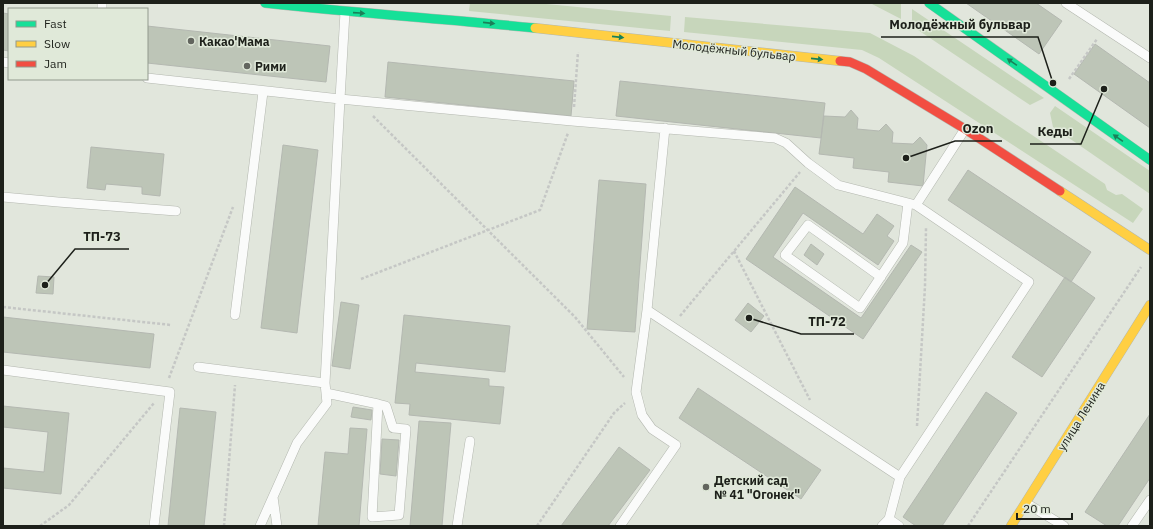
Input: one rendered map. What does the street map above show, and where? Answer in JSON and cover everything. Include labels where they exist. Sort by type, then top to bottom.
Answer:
[{"type":"main road","name":"Молодёжный бульвар","points":[[265,3],[345,12],[446,15],[850,62],[866,69],[965,128],[1149,249]]},
{"type":"main road","points":[[929,3],[1150,160]]},
{"type":"main road","name":"улица Ленина","points":[[1011,526],[1150,305]]},
{"type":"lane","points":[[1066,3],[1150,58]]},
{"type":"lane","points":[[260,526],[297,443],[326,403],[325,383],[345,12]]},
{"type":"lane","points":[[148,78],[263,92],[572,121],[775,138],[786,143],[808,163],[838,185],[912,204],[926,212],[1029,282],[900,477],[889,519],[882,526]]},
{"type":"lane","points":[[235,314],[263,92]]},
{"type":"lane","points":[[620,526],[676,446],[652,429],[642,415],[636,392],[647,310],[665,128]]},
{"type":"lane","points":[[881,277],[808,224],[785,256],[860,308],[881,277],[904,243],[912,204],[965,128]]},
{"type":"lane","points":[[3,197],[176,211]]},
{"type":"lane","points":[[647,310],[900,477]]},
{"type":"lane","points":[[198,367],[325,383]]},
{"type":"lane","points":[[3,370],[170,392],[154,526]]},
{"type":"lane","points":[[326,393],[378,404],[386,406],[393,428],[406,429],[399,516],[372,517],[378,404]]},
{"type":"lane","points":[[457,526],[470,441]]},
{"type":"lane","points":[[272,497],[277,526]]},
{"type":"lane","points":[[1132,526],[1150,500]]},
{"type":"lane","points":[[1026,503],[1064,526]]},
{"type":"lane","points":[[889,519],[899,526]]},
{"type":"path","points":[[1065,85],[1105,28]]},
{"type":"path","points":[[361,279],[540,210],[572,121],[578,52]]},
{"type":"path","points":[[357,100],[575,317],[636,392],[614,413],[537,526]]},
{"type":"path","points":[[671,327],[808,163]]},
{"type":"path","points":[[40,526],[69,505],[164,391],[236,200]]},
{"type":"path","points":[[916,432],[926,286],[926,212]]},
{"type":"path","points":[[968,526],[1143,264],[1149,249]]},
{"type":"path","points":[[734,251],[813,406]]},
{"type":"path","points":[[3,307],[171,325]]},
{"type":"path","points":[[224,526],[236,372]]},
{"type":"green space","points":[[470,3],[536,3],[671,16],[670,31],[469,11]]},
{"type":"green space","points":[[870,3],[901,3],[901,19],[872,4]]},
{"type":"green space","points":[[912,9],[1044,98],[1030,105],[912,26]]},
{"type":"green space","points":[[685,17],[870,33],[914,56],[1105,184],[1107,190],[1116,195],[1122,194],[1143,209],[1133,223],[879,58],[862,50],[684,32]]},
{"type":"green space","points":[[1055,106],[1150,171],[1150,194],[1053,127],[1050,113]]},
{"type":"building","points":[[966,3],[1036,3],[1062,21],[1039,54]]},
{"type":"building","points":[[3,13],[8,14],[8,51],[3,50]]},
{"type":"building","points":[[148,26],[330,46],[326,82],[148,63]]},
{"type":"building","points":[[1095,44],[1150,83],[1150,128],[1074,74]]},
{"type":"building","points":[[388,62],[574,81],[571,116],[385,97]]},
{"type":"building","points":[[620,81],[825,103],[821,138],[616,116]]},
{"type":"building","points":[[851,110],[858,118],[857,129],[879,131],[886,124],[893,132],[892,143],[913,144],[920,137],[927,145],[923,186],[888,182],[889,172],[853,168],[854,158],[819,154],[824,116],[845,117]]},
{"type":"building","points":[[283,145],[318,150],[297,333],[261,328]]},
{"type":"building","points":[[91,147],[164,154],[160,196],[142,194],[142,187],[106,184],[105,190],[87,188]]},
{"type":"building","points":[[968,170],[1091,252],[1071,282],[948,200]]},
{"type":"building","points":[[599,180],[646,184],[635,332],[587,329]]},
{"type":"building","points":[[795,187],[863,234],[877,214],[894,226],[887,236],[894,241],[878,265],[803,213],[773,257],[861,318],[911,245],[922,252],[863,339],[746,259]]},
{"type":"building","points":[[811,244],[824,254],[817,265],[804,255]]},
{"type":"building","points":[[38,276],[54,277],[53,294],[36,293]]},
{"type":"building","points":[[1065,277],[1095,298],[1042,377],[1012,357]]},
{"type":"building","points":[[341,302],[359,305],[350,369],[332,366]]},
{"type":"building","points":[[748,303],[764,316],[751,332],[735,320]]},
{"type":"building","points":[[404,315],[510,326],[505,372],[416,363],[415,372],[489,379],[489,386],[504,387],[500,424],[409,415],[410,404],[395,403]]},
{"type":"building","points":[[3,317],[154,334],[150,368],[3,352]]},
{"type":"building","points":[[698,388],[821,470],[801,499],[679,418]]},
{"type":"building","points":[[986,392],[1017,413],[942,526],[916,526],[903,517]]},
{"type":"building","points":[[3,406],[69,413],[61,494],[3,488],[3,468],[44,472],[48,432],[3,427]]},
{"type":"building","points":[[353,407],[372,410],[371,420],[351,417]]},
{"type":"building","points":[[180,408],[216,412],[204,526],[168,526]]},
{"type":"building","points":[[1150,414],[1150,478],[1118,526],[1107,526],[1085,512]]},
{"type":"building","points":[[419,421],[451,423],[442,526],[410,526]]},
{"type":"building","points":[[350,428],[367,429],[359,526],[318,526],[325,452],[348,454]]},
{"type":"building","points":[[382,439],[399,440],[396,476],[380,474]]},
{"type":"building","points":[[619,447],[650,470],[608,526],[561,526]]},
{"type":"traffic: fast","points":[[265,3],[535,28]]},
{"type":"traffic: fast","points":[[929,3],[1150,160]]},
{"type":"traffic: slow","points":[[535,28],[840,61]]},
{"type":"traffic: slow","points":[[1060,191],[1150,250]]},
{"type":"traffic: slow","points":[[1011,526],[1150,305]]},
{"type":"traffic: jam","points":[[840,61],[850,62],[866,69],[965,129],[1060,191]]},
{"type":"place","name":"Какао'Мама","points":[[191,41]]},
{"type":"place","name":"Рими","points":[[247,66]]},
{"type":"place","name":"Молодёжный бульвар","points":[[1053,83]]},
{"type":"place","name":"Кеды","points":[[1104,89]]},
{"type":"place","name":"Ozon","points":[[906,158]]},
{"type":"place","name":"ТП-73","points":[[45,285]]},
{"type":"place","name":"ТП-72","points":[[749,318]]},
{"type":"place","name":"Детский сад № 41 \"Огонек\"","points":[[706,487]]}]
